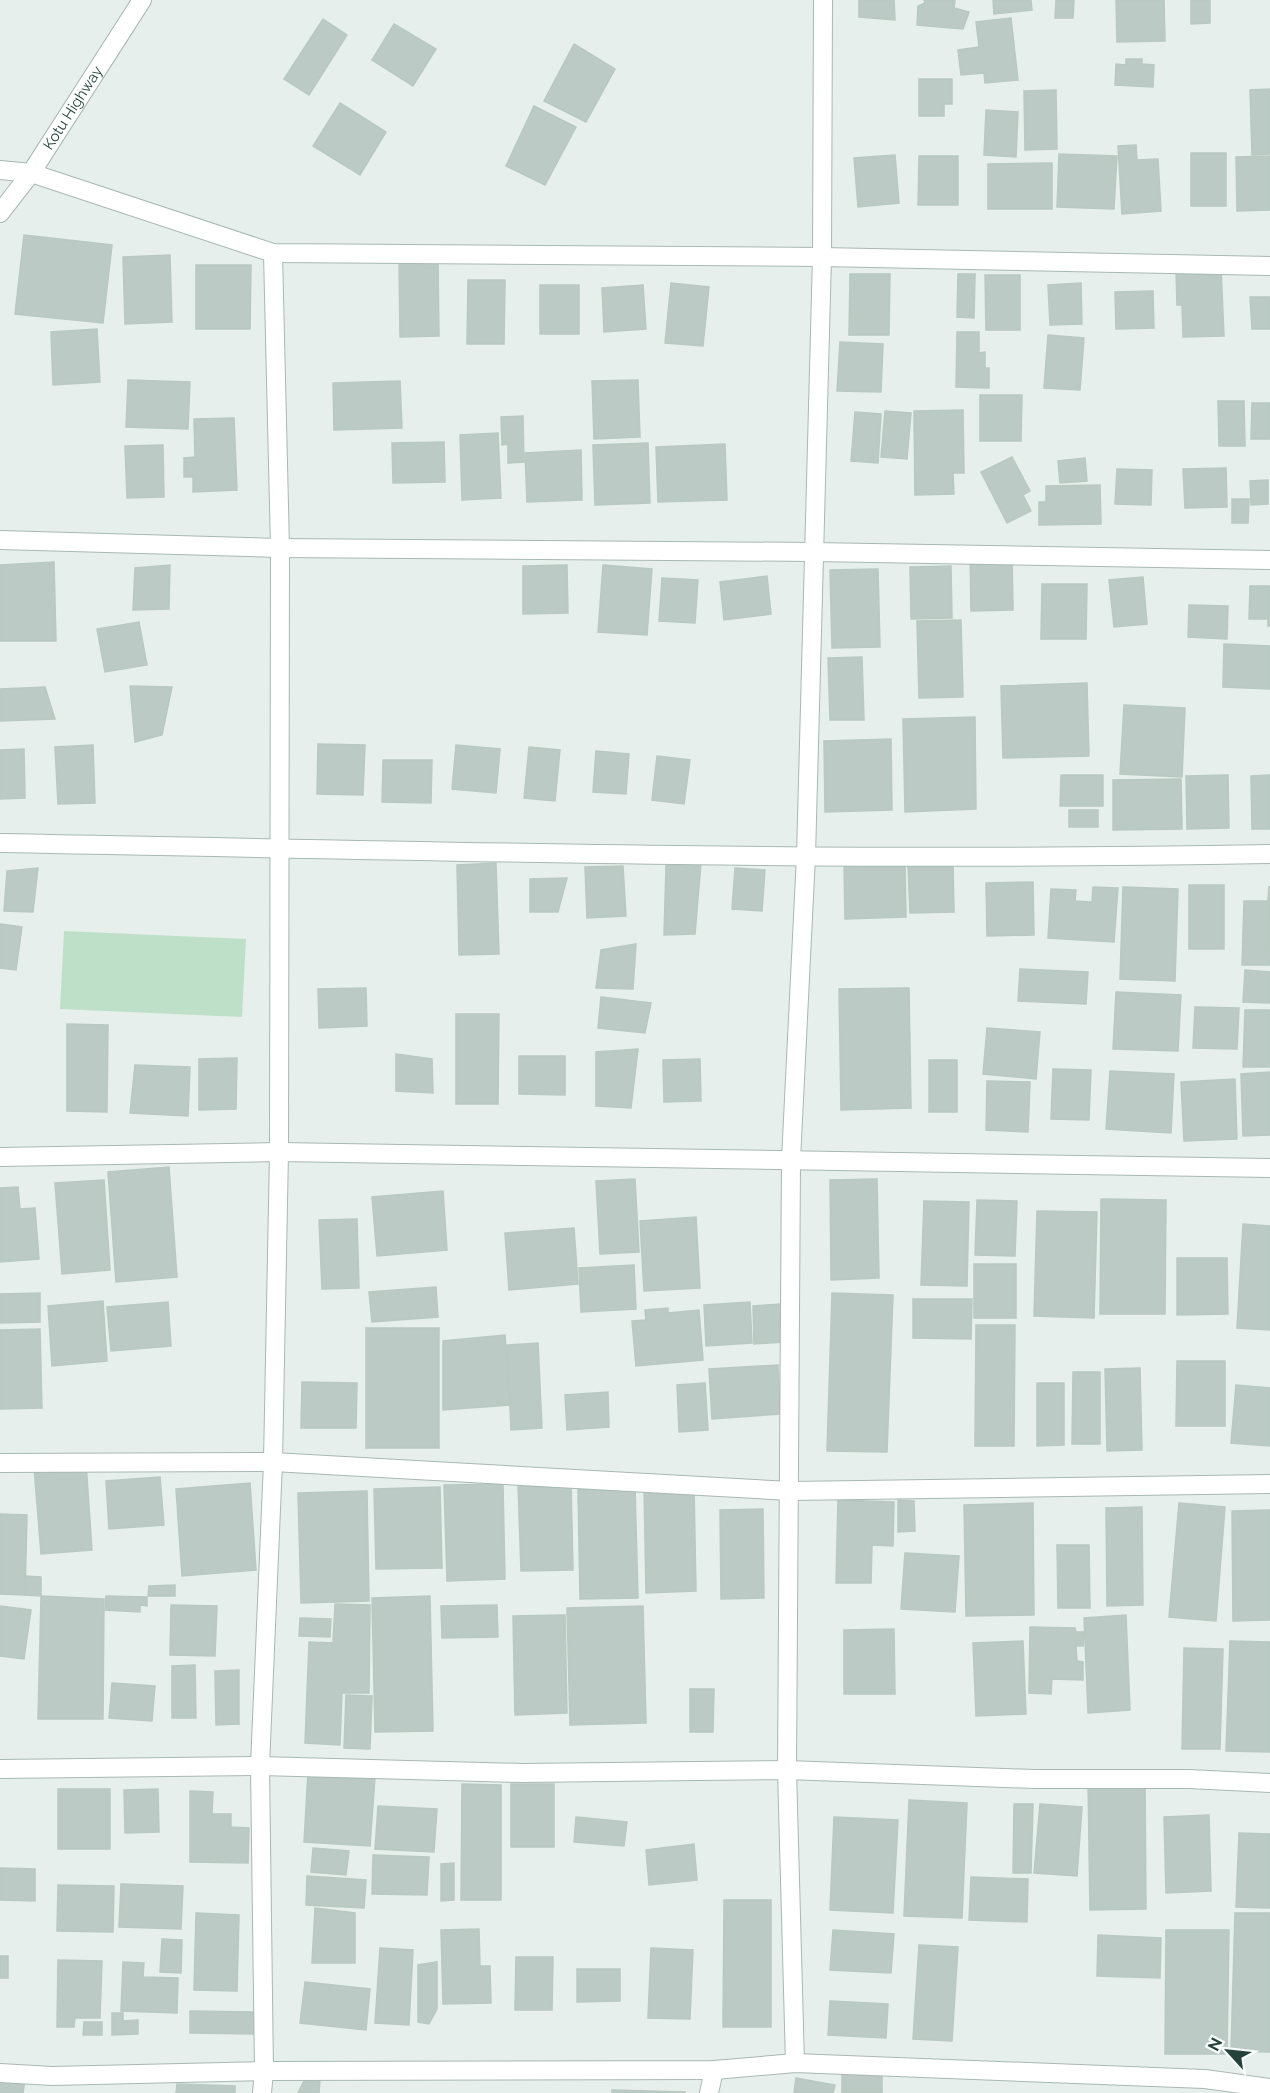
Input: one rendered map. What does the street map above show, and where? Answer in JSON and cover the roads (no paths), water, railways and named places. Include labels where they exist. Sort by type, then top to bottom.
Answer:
[{"type":"street","name":"Kotu Highway","points":[[0,213],[31,173],[142,0]]},
{"type":"street","points":[[795,2063],[787,1770],[791,1160],[806,856],[822,257],[824,0]]},
{"type":"street","points":[[0,170],[31,173],[273,253],[822,257],[1270,266]]},
{"type":"street","points":[[262,2093],[264,2071],[260,1766],[273,1462],[279,1152],[280,548],[273,253]]},
{"type":"street","points":[[0,540],[280,548],[813,552],[1270,560]]},
{"type":"street","points":[[0,843],[806,856],[1093,858],[1270,854]]},
{"type":"street","points":[[0,1157],[279,1152],[1270,1168]]},
{"type":"street","points":[[0,1463],[273,1462],[790,1491],[1270,1484]]},
{"type":"street","points":[[0,1769],[260,1766],[522,1773],[787,1770],[1034,1779],[1189,1779],[1270,1783]]},
{"type":"street","points":[[0,2073],[51,2084],[264,2071],[714,2070],[795,2063],[1270,2088]]},
{"type":"street","points":[[709,2093],[714,2070]]}]
